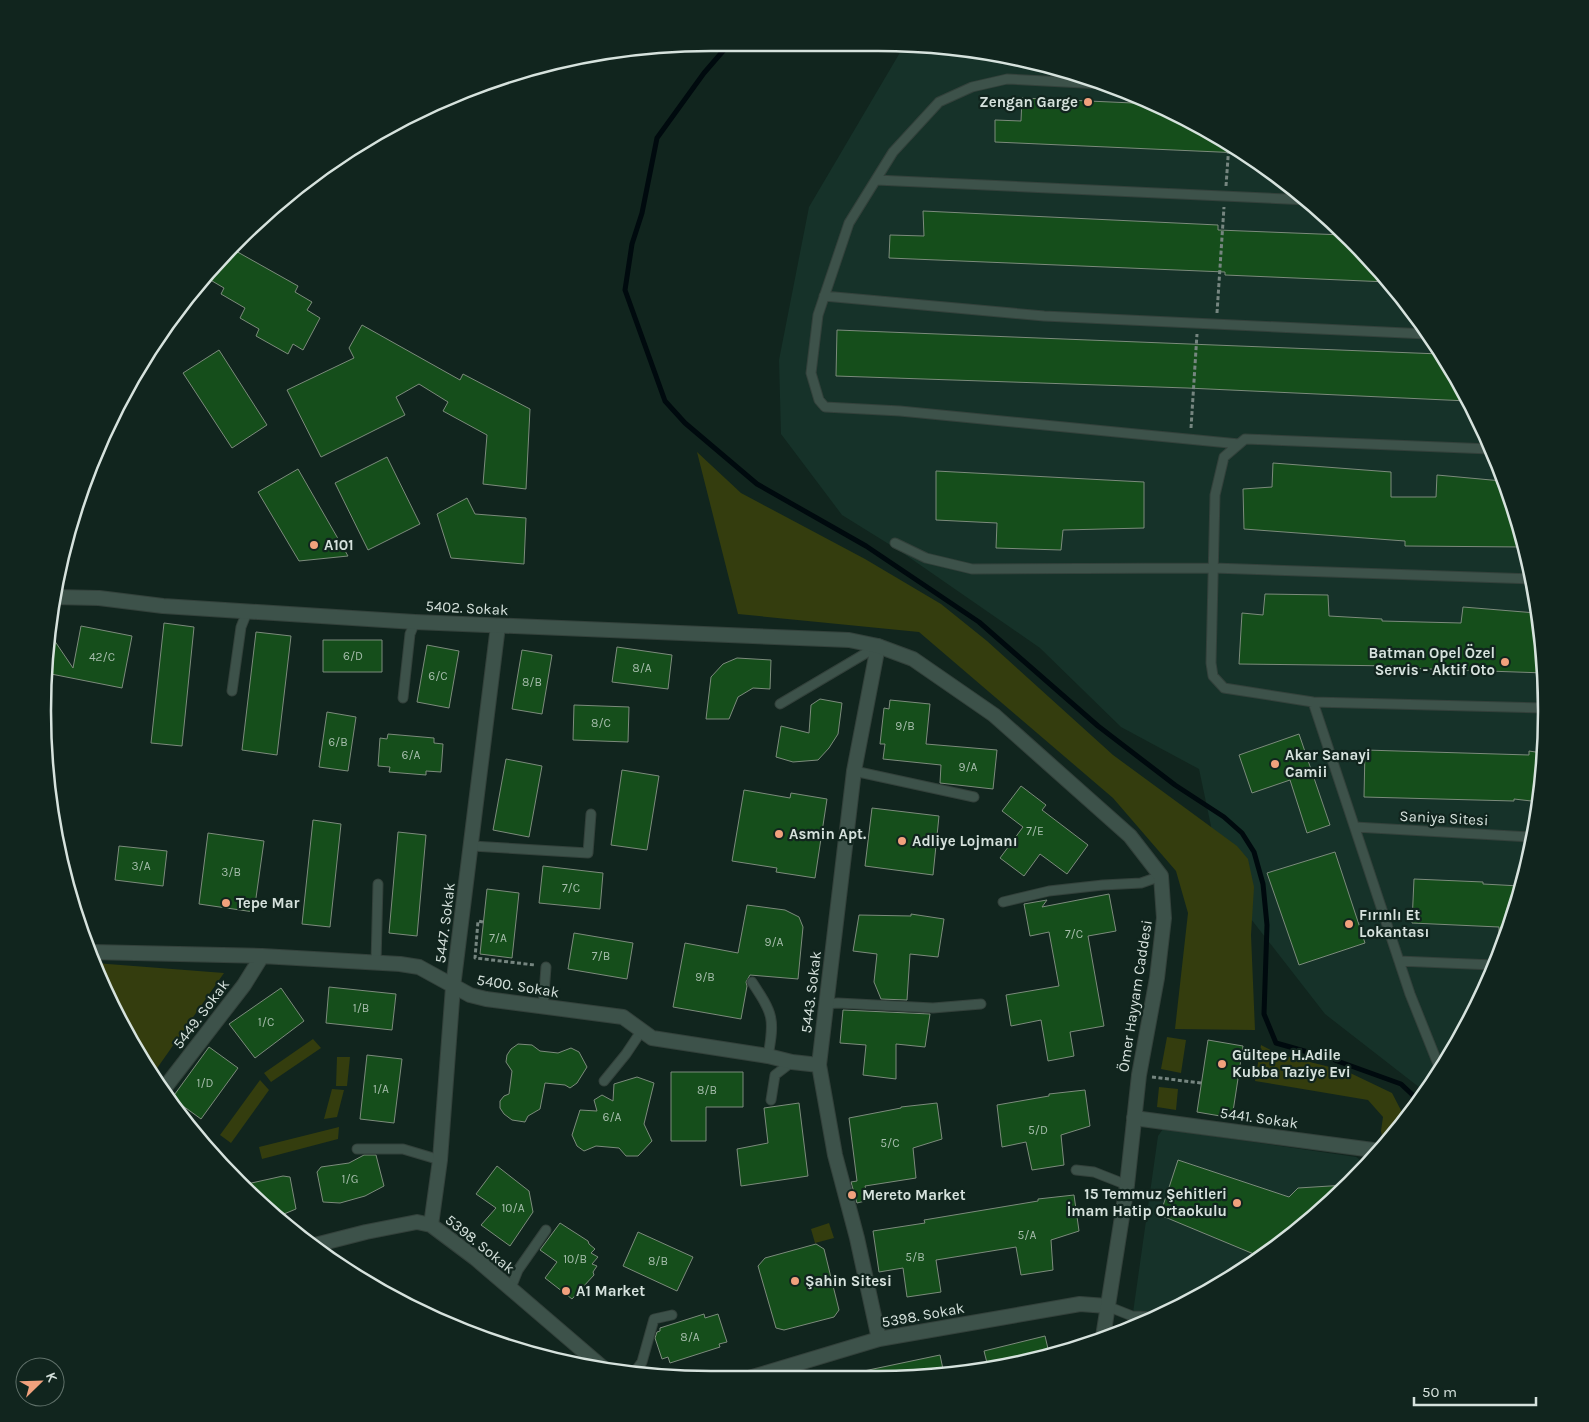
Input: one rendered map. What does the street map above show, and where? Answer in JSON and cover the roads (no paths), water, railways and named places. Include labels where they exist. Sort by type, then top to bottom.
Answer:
[{"type":"street","name":"5402. Sokak","points":[[62,597],[99,598],[163,606],[247,612],[415,622],[849,640],[878,646]]},
{"type":"street","name":"5447. Sokak","points":[[431,1225],[440,1160],[453,987],[498,626]]},
{"type":"street","name":"5443. Sokak","points":[[878,646],[854,771],[819,1065],[835,1155],[857,1238],[879,1339]]},
{"type":"street","points":[[878,646],[913,659],[994,715],[1130,836],[1161,876]]},
{"type":"street","name":"Ömer Hayyam Caddesi","points":[[1104,1331],[1126,1185],[1139,1075],[1157,978],[1164,918],[1161,876]]},
{"type":"street","name":"5400. Sokak","points":[[97,952],[262,956],[400,964],[420,967],[470,996],[623,1017],[652,1038],[819,1065]]},
{"type":"street","name":"5449. Sokak","points":[[167,1085],[244,985],[262,956]]},
{"type":"street","name":"5441. Sokak","points":[[1134,1118],[1371,1150]]},
{"type":"street","name":"5398. Sokak","points":[[322,1243],[366,1232],[418,1222],[431,1225],[475,1258],[593,1360]]},
{"type":"street","name":"5398. Sokak","points":[[772,1371],[879,1339],[1080,1304],[1107,1306]]},
{"type":"lane","points":[[1079,83],[1007,79],[972,87],[939,102],[893,152],[849,223],[818,315],[811,372],[819,400],[825,407],[900,411],[1239,444]]},
{"type":"lane","points":[[876,180],[1294,199]]},
{"type":"lane","points":[[824,296],[1044,316],[1419,334]]},
{"type":"lane","points":[[1483,449],[1245,439],[1224,456],[1215,495],[1211,663],[1213,676],[1224,688],[1313,702],[1538,708]]},
{"type":"lane","points":[[895,544],[926,558],[972,570],[1213,568],[1524,579]]},
{"type":"lane","points":[[232,691],[241,627],[247,612]]},
{"type":"lane","points":[[403,698],[410,634],[415,622]]},
{"type":"lane","points":[[780,704],[878,646]]},
{"type":"lane","points":[[1313,702],[1410,994],[1437,1061]]},
{"type":"lane","points":[[854,771],[974,797]]},
{"type":"lane","points":[[472,846],[588,853],[590,814]]},
{"type":"lane","name":"Saniya Sitesi","points":[[1355,827],[1526,836]]},
{"type":"lane","points":[[1003,902],[1049,891],[1103,884],[1141,883],[1161,876]]},
{"type":"lane","points":[[376,963],[378,884]]},
{"type":"lane","points":[[1399,961],[1487,965]]},
{"type":"lane","points":[[543,1007],[546,967]]},
{"type":"lane","points":[[752,982],[768,1005],[772,1019],[772,1036],[768,1056]]},
{"type":"lane","points":[[826,1004],[933,1008],[981,1004]]},
{"type":"lane","points":[[604,1081],[626,1054],[642,1030]]},
{"type":"lane","points":[[771,1100],[775,1075],[792,1062]]},
{"type":"lane","points":[[356,1148],[403,1149],[440,1160]]},
{"type":"lane","points":[[1076,1170],[1094,1172],[1126,1185]]},
{"type":"lane","points":[[510,1290],[518,1270],[546,1230]]},
{"type":"lane","points":[[1107,1306],[1132,1316],[1140,1316]]},
{"type":"lane","points":[[639,1366],[642,1362],[654,1319],[672,1315]]},
{"type":"waterway","points":[[723,51],[704,73],[657,138],[642,213],[632,244],[625,290],[665,401],[685,423],[757,484],[866,546],[979,622],[1098,726],[1175,785],[1224,817],[1242,833],[1254,852],[1263,884],[1267,925],[1264,1014],[1276,1043],[1329,1058],[1401,1084],[1414,1096]]},
{"type":"place","name":"Zengan Garge","points":[[1088,102]]},
{"type":"place","name":"A101","points":[[314,545]]},
{"type":"place","name":"Batman Opel Özel Servis - Aktif Oto","points":[[1505,662]]},
{"type":"place","name":"Akar Sanayi Camii","points":[[1275,764]]},
{"type":"place","name":"Asmin Apt.","points":[[779,834]]},
{"type":"place","name":"Adliye Lojmanı","points":[[902,841]]},
{"type":"place","name":"Tepe Mar","points":[[226,903]]},
{"type":"place","name":"Fırınlı Et Lokantası","points":[[1349,924]]},
{"type":"place","name":"Gültepe H.Adile Kubba Taziye Evi","points":[[1222,1064]]},
{"type":"place","name":"Mereto Market","points":[[852,1195]]},
{"type":"place","name":"15 Temmuz Şehitleri İmam Hatip Ortaokulu","points":[[1237,1203]]},
{"type":"place","name":"Şahin Sitesi","points":[[795,1281]]},
{"type":"place","name":"A1 Market","points":[[566,1291]]}]
